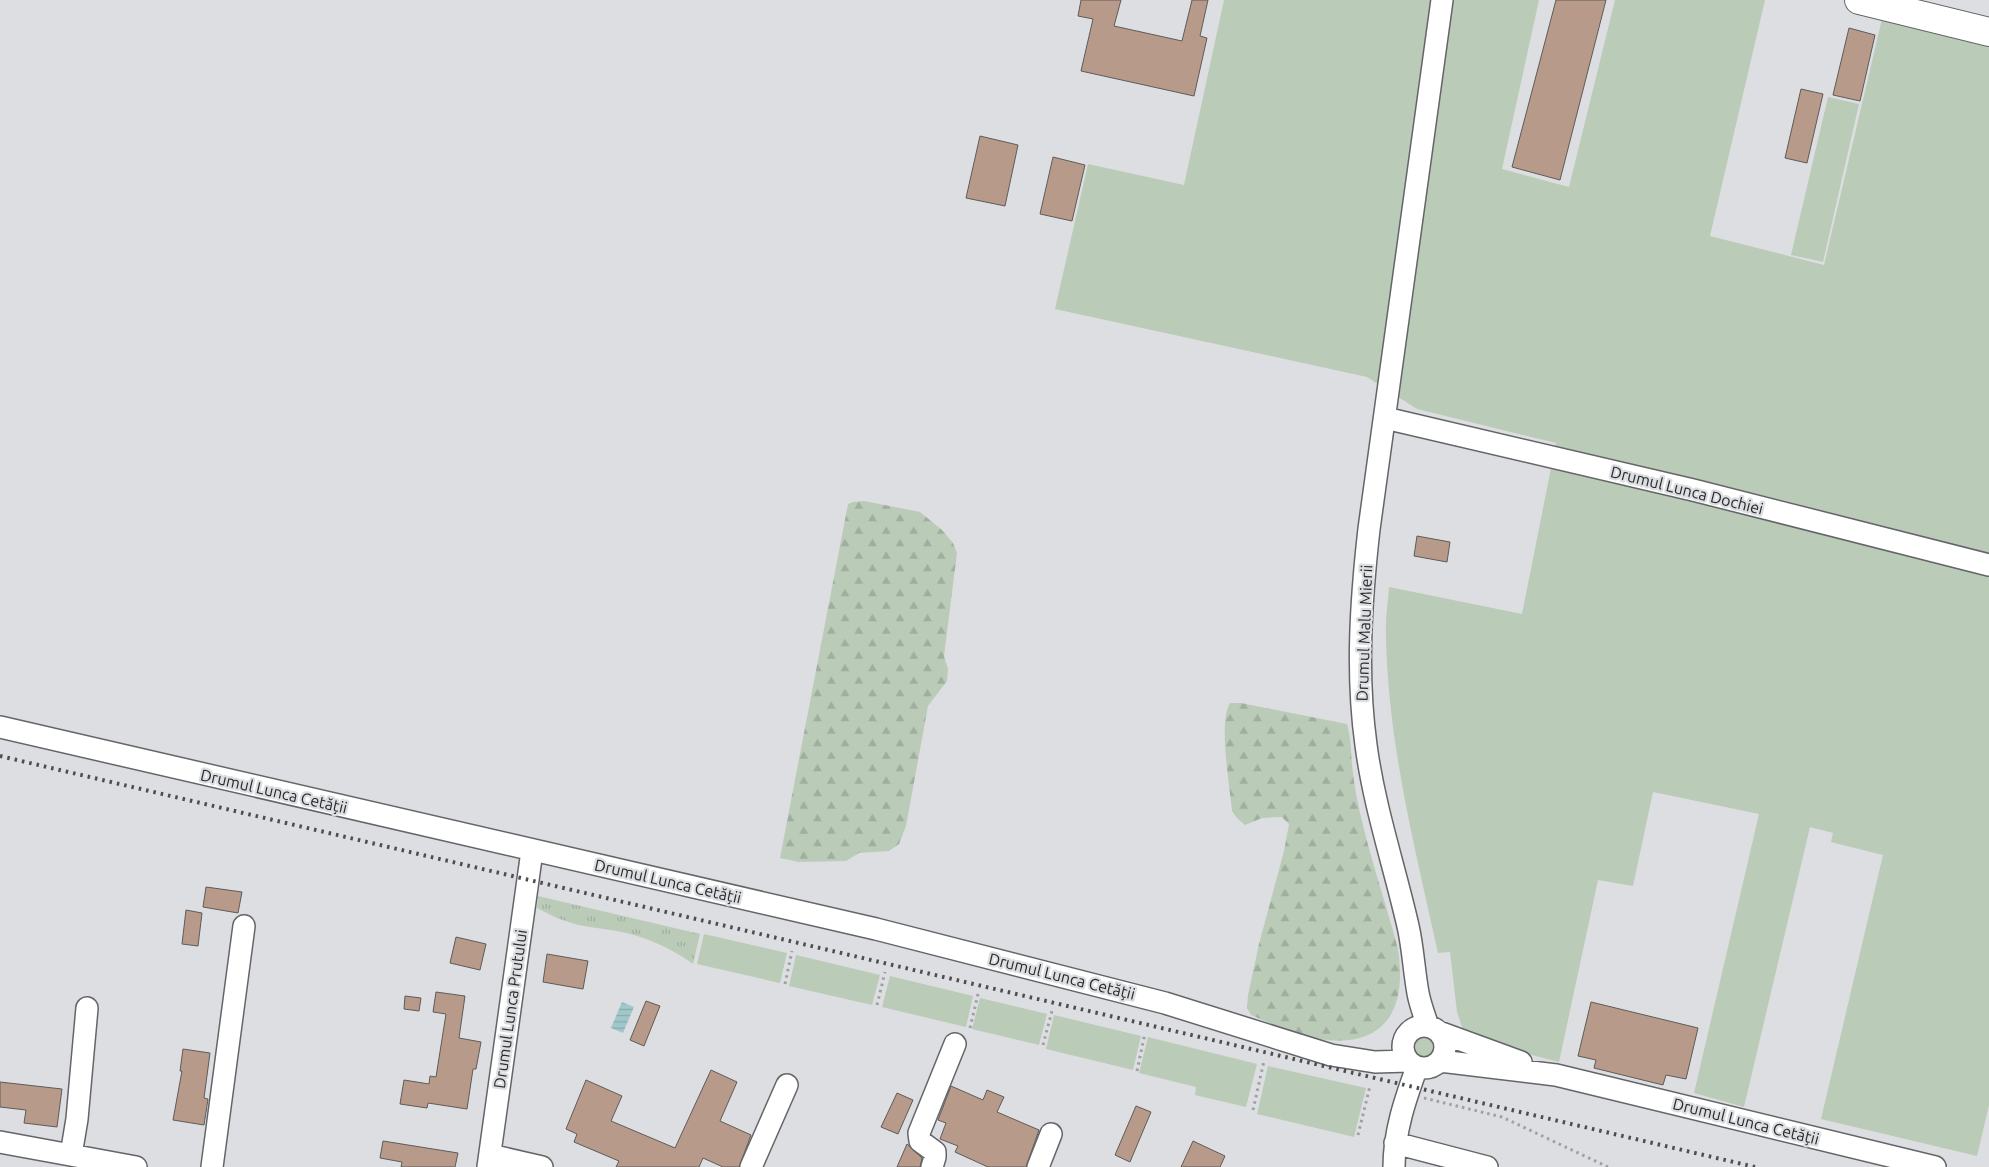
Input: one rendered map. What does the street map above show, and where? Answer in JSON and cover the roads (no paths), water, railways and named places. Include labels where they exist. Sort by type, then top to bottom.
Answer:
[{"type":"main road","points":[[1859,0],[1989,32]]},
{"type":"street","name":"Drumul Malu Mierii","points":[[1421,1031],[1412,943],[1372,779],[1361,708],[1360,647],[1364,570],[1442,0]]},
{"type":"street","name":"Drumul Lunca Dochiei","points":[[1385,418],[1693,490],[1989,565]]},
{"type":"street","name":"Drumul Lunca Cetății","points":[[0,727],[876,929],[1165,1003],[1331,1055],[1374,1062],[1413,1064]]},
{"type":"street","name":"Drumul Lunca Prutului","points":[[489,1161],[532,850]]},
{"type":"street","points":[[212,1167],[244,926]]},
{"type":"street","points":[[71,1155],[77,1119],[87,1008]]},
{"type":"street","name":"Drumul Lunca Cetății","points":[[1331,1055],[1373,1051],[1421,1031],[1556,1075],[1909,1164],[1935,1167]]},
{"type":"street","points":[[1421,1031],[1445,1042],[1445,1049],[1440,1061],[1429,1068],[1413,1064],[1403,1052],[1421,1031]]},
{"type":"street","points":[[932,1167],[936,1157],[934,1152],[920,1141],[919,1133],[962,1036]]},
{"type":"street","name":"Drumul Lunca Cetății","points":[[1440,1061],[1556,1075]]},
{"type":"street","points":[[1394,1167],[1395,1143],[1413,1064]]},
{"type":"street","points":[[751,1167],[788,1085]]},
{"type":"street","points":[[1038,1167],[1051,1134]]},
{"type":"street","points":[[0,1142],[136,1167]]},
{"type":"street","points":[[1395,1143],[1486,1167]]},
{"type":"street","points":[[489,1161],[542,1167]]},
{"type":"water","points":[[622,1002],[634,1007],[623,1033],[611,1028]]},
{"type":"railway","points":[[0,756],[1755,1167]]}]
